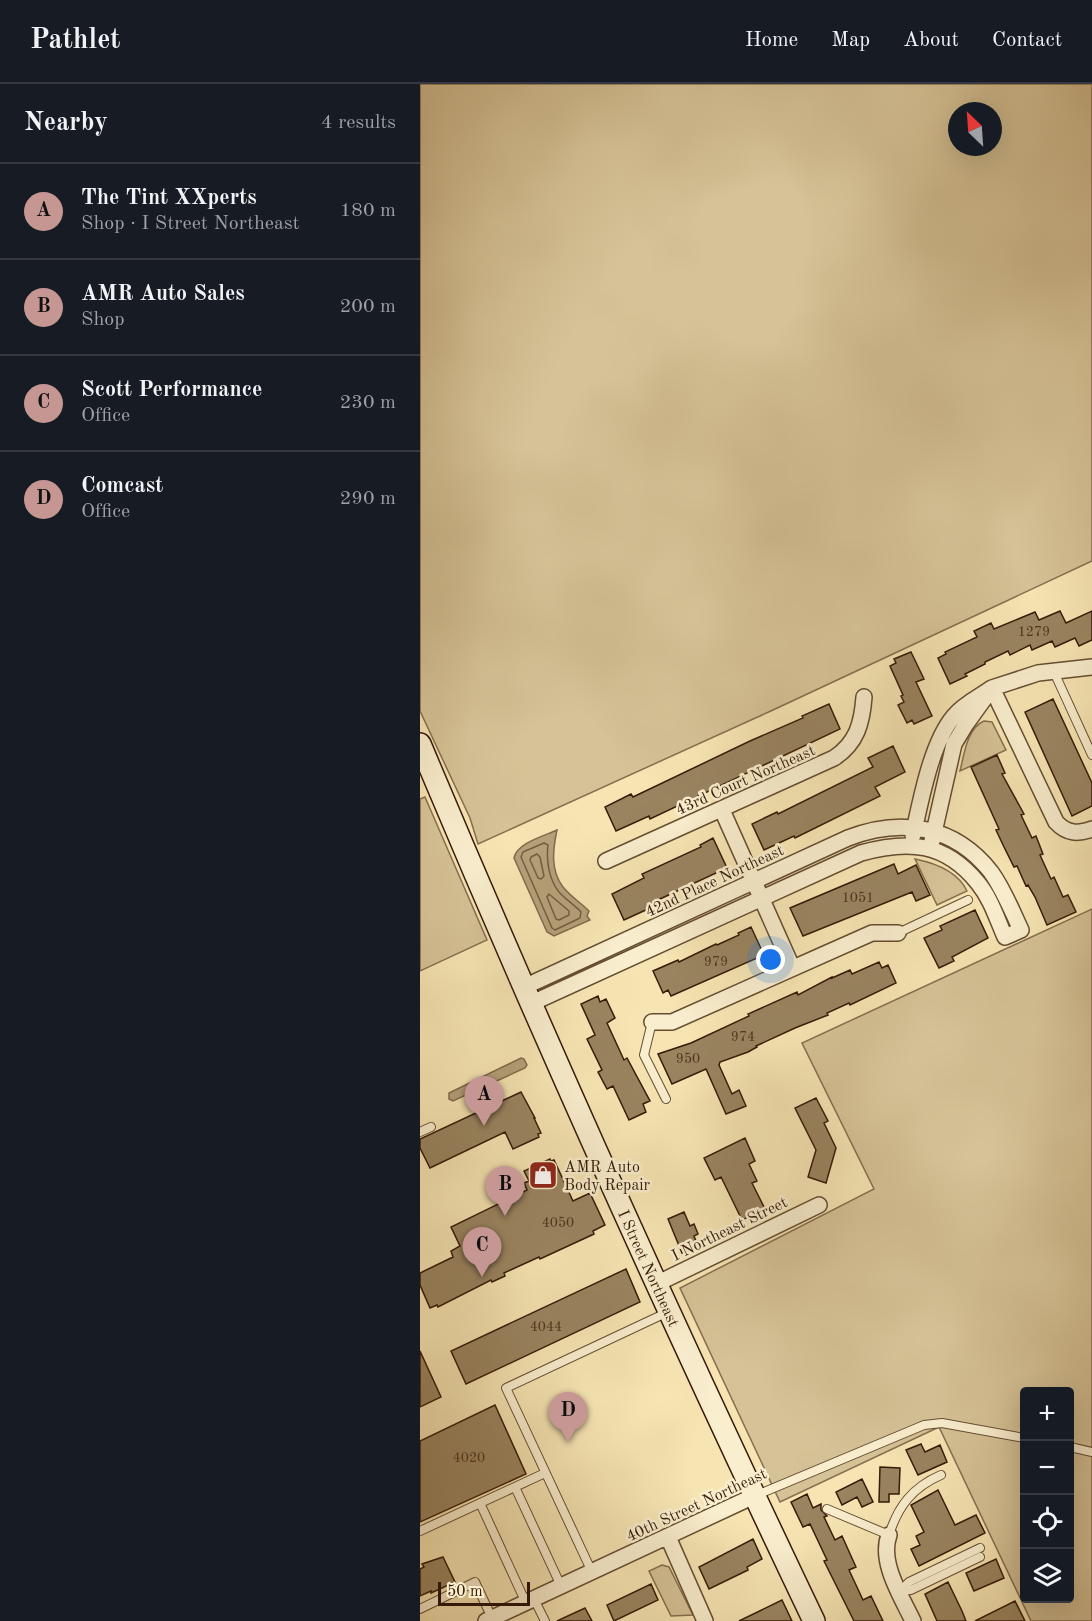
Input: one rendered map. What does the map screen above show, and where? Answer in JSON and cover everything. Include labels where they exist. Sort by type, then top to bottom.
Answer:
[{"type":"street","points":[[920,847],[954,744],[992,688],[1020,678],[1092,667]]},
{"type":"street","points":[[992,688],[1056,822],[1068,831],[1078,833],[1092,829]]},
{"type":"street","name":"43rd Court Northeast","points":[[606,861],[722,810],[845,751],[852,743],[863,719],[864,698]]},
{"type":"street","name":"I Street Northeast","points":[[420,744],[668,1312],[814,1621]]},
{"type":"street","points":[[722,810],[792,967]]},
{"type":"street","name":"42nd Place Northeast","points":[[528,995],[753,881],[864,832],[885,828],[925,829]]},
{"type":"street","points":[[528,995],[761,898],[861,853],[884,847],[920,847],[954,861],[979,884],[1005,937],[1021,930],[1001,888],[979,858],[968,848],[925,829]]},
{"type":"street","points":[[652,1022],[672,1022],[872,933],[898,933]]},
{"type":"street","name":"I Northeast Street","points":[[656,1284],[819,1205]]},
{"type":"street","name":"40th Street Northeast","points":[[489,1619],[754,1496]]},
{"type":"street","points":[[888,1534],[886,1557],[913,1621]]},
{"type":"street","points":[[668,1537],[705,1621]]},
{"type":"lane","points":[[1054,672],[1092,755]]},
{"type":"lane","points":[[898,933],[968,900]]},
{"type":"lane","points":[[652,1022],[644,1055],[666,1099]]},
{"type":"lane","points":[[420,1132],[431,1127]]},
{"type":"lane","points":[[592,1572],[506,1388],[668,1312]]},
{"type":"lane","name":"40th Street Northeast","points":[[754,1496],[924,1425],[942,1423],[1020,1437]]},
{"type":"lane","points":[[1074,1448],[1092,1452]]},
{"type":"lane","points":[[420,1532],[545,1473]]},
{"type":"lane","points":[[827,1509],[888,1534],[902,1505],[922,1484],[941,1475]]},
{"type":"lane","points":[[515,1487],[561,1586]]},
{"type":"lane","points":[[480,1503],[530,1601],[545,1621]]},
{"type":"lane","points":[[900,1591],[909,1582],[980,1553]]},
{"type":"lane","points":[[420,1609],[476,1582],[489,1619]]},
{"type":"shaded area","points":[[420,84],[1092,84],[1092,561],[478,844],[470,818],[420,711]]},
{"type":"shaded area","points":[[984,721],[992,722],[1006,750],[960,771],[970,736]]},
{"type":"shaded area","points":[[425,797],[487,940],[420,971],[420,799]]},
{"type":"shaded area","points":[[915,859],[945,869],[963,884],[967,891],[937,905]]},
{"type":"shaded area","points":[[1092,909],[1092,1621],[1031,1621],[1022,1603],[1074,1603],[1074,1387],[1020,1387],[1020,1598],[939,1427],[780,1502],[680,1288],[874,1189],[802,1043]]},
{"type":"shaded area","points":[[662,1565],[669,1567],[693,1615],[671,1616],[649,1571]]},
{"type":"water","points":[[557,830],[554,852],[556,874],[566,890],[589,911],[587,916],[590,920],[554,936],[547,932],[514,858],[525,844]]},
{"type":"water","points":[[521,1058],[527,1065],[525,1068],[453,1101],[449,1099],[449,1093]]},
{"type":"building","points":[[1060,611],[1066,623],[1092,611],[1092,640],[1079,646],[1075,638],[1055,647],[1052,641],[1032,650],[1030,645],[1010,655],[1008,651],[985,662],[965,674],[967,676],[950,684],[938,658],[946,654],[945,652],[977,637],[974,631],[991,623],[994,629],[1035,612],[1039,620]]},
{"type":"building","points":[[911,652],[924,679],[916,682],[932,716],[914,724],[912,720],[907,723],[898,705],[904,702],[901,696],[903,695],[890,666],[896,663],[894,659]]},
{"type":"building","points":[[1053,699],[1092,783],[1092,806],[1072,816],[1025,712]]},
{"type":"building","points":[[829,704],[840,729],[650,819],[649,816],[616,831],[605,807],[631,794],[633,797]]},
{"type":"building","points":[[893,746],[905,772],[875,787],[880,796],[795,838],[794,836],[764,850],[752,824],[777,812],[778,814],[873,767],[868,758]]},
{"type":"building","points":[[997,755],[1005,773],[1002,774],[1024,814],[1021,815],[1032,838],[1036,836],[1043,854],[1040,855],[1051,879],[1054,877],[1063,897],[1068,895],[1076,912],[1047,925],[1035,897],[1028,885],[1026,886],[1017,866],[1014,867],[1004,847],[996,830],[999,829],[971,767]]},
{"type":"building","points":[[713,838],[727,868],[647,905],[648,909],[624,920],[612,894],[644,878],[642,874],[701,847],[700,845]]},
{"type":"building","points":[[894,864],[898,874],[916,865],[930,895],[916,901],[912,892],[803,936],[790,908]]},
{"type":"building","points":[[975,910],[988,938],[952,957],[954,961],[939,968],[924,938],[942,930],[940,926]]},
{"type":"building","points":[[751,927],[764,955],[671,996],[668,990],[663,993],[653,971],[717,945]]},
{"type":"building","points":[[879,962],[882,968],[888,965],[896,983],[756,1046],[748,1052],[720,1062],[719,1065],[732,1094],[739,1090],[746,1106],[726,1114],[706,1069],[672,1084],[658,1054],[691,1043],[749,1016],[748,1014],[797,992],[798,995],[832,977],[850,970],[852,974]]},
{"type":"building","points":[[598,996],[600,1002],[606,999],[615,1018],[607,1023],[624,1060],[627,1058],[650,1101],[643,1104],[646,1112],[629,1120],[613,1086],[607,1089],[598,1072],[602,1070],[587,1039],[595,1035],[581,1004]]},
{"type":"building","points":[[521,1092],[541,1133],[538,1134],[539,1137],[513,1149],[505,1132],[430,1168],[420,1148],[420,1139]]},
{"type":"building","points":[[816,1098],[828,1121],[824,1123],[836,1148],[826,1183],[808,1177],[816,1150],[795,1108]]},
{"type":"building","points":[[745,1138],[755,1161],[749,1164],[757,1181],[752,1183],[765,1209],[742,1220],[721,1177],[715,1180],[704,1158]]},
{"type":"building","points":[[550,1159],[554,1160],[573,1201],[590,1193],[605,1225],[593,1231],[594,1234],[504,1273],[505,1276],[492,1282],[491,1280],[438,1307],[437,1305],[430,1308],[420,1285],[420,1273],[453,1257],[451,1251],[460,1246],[451,1227],[527,1190],[524,1183],[529,1181],[524,1171]]},
{"type":"building","points":[[684,1212],[690,1226],[694,1224],[698,1234],[694,1236],[698,1246],[682,1253],[668,1219]]},
{"type":"building","points":[[626,1269],[640,1302],[466,1384],[451,1351]]},
{"type":"building","points":[[420,1351],[441,1397],[420,1407]]},
{"type":"building","points":[[495,1405],[526,1474],[420,1522],[420,1441]]},
{"type":"building","points":[[921,1444],[925,1452],[940,1445],[947,1462],[918,1475],[906,1450]]},
{"type":"building","points":[[880,1467],[900,1468],[899,1494],[889,1494],[889,1502],[879,1502]]},
{"type":"building","points":[[862,1479],[873,1502],[862,1507],[857,1497],[842,1505],[836,1492]]},
{"type":"building","points":[[938,1490],[955,1525],[976,1515],[985,1533],[919,1566],[911,1549],[920,1545],[916,1536],[924,1532],[911,1505]]},
{"type":"building","points":[[807,1494],[813,1508],[821,1504],[821,1510],[827,1516],[824,1517],[835,1540],[842,1536],[856,1567],[849,1570],[863,1600],[871,1596],[883,1621],[854,1621],[824,1561],[827,1560],[810,1524],[803,1527],[791,1502]]},
{"type":"building","points":[[753,1539],[762,1559],[747,1567],[748,1570],[709,1589],[699,1567]]},
{"type":"building","points":[[443,1557],[455,1582],[420,1596],[420,1569],[424,1567],[422,1564]]},
{"type":"building","points":[[996,1559],[1004,1578],[974,1591],[966,1573]]},
{"type":"building","points":[[948,1582],[966,1621],[937,1621],[925,1594]]},
{"type":"building","points":[[651,1584],[658,1600],[614,1621],[607,1605]]},
{"type":"building","points":[[782,1600],[792,1621],[739,1621]]},
{"type":"building","points":[[1015,1601],[1025,1621],[975,1621]]},
{"type":"building","points":[[585,1608],[592,1621],[557,1621]]},
{"type":"place","name":"The Tint XXperts","points":[[484,1126]]},
{"type":"place","name":"AMR Auto Body Repair","points":[[543,1175]]},
{"type":"place","name":"AMR Auto Sales","points":[[505,1216]]},
{"type":"place","name":"Scott Performance","points":[[482,1277]]},
{"type":"place","name":"Comcast","points":[[568,1442]]}]
